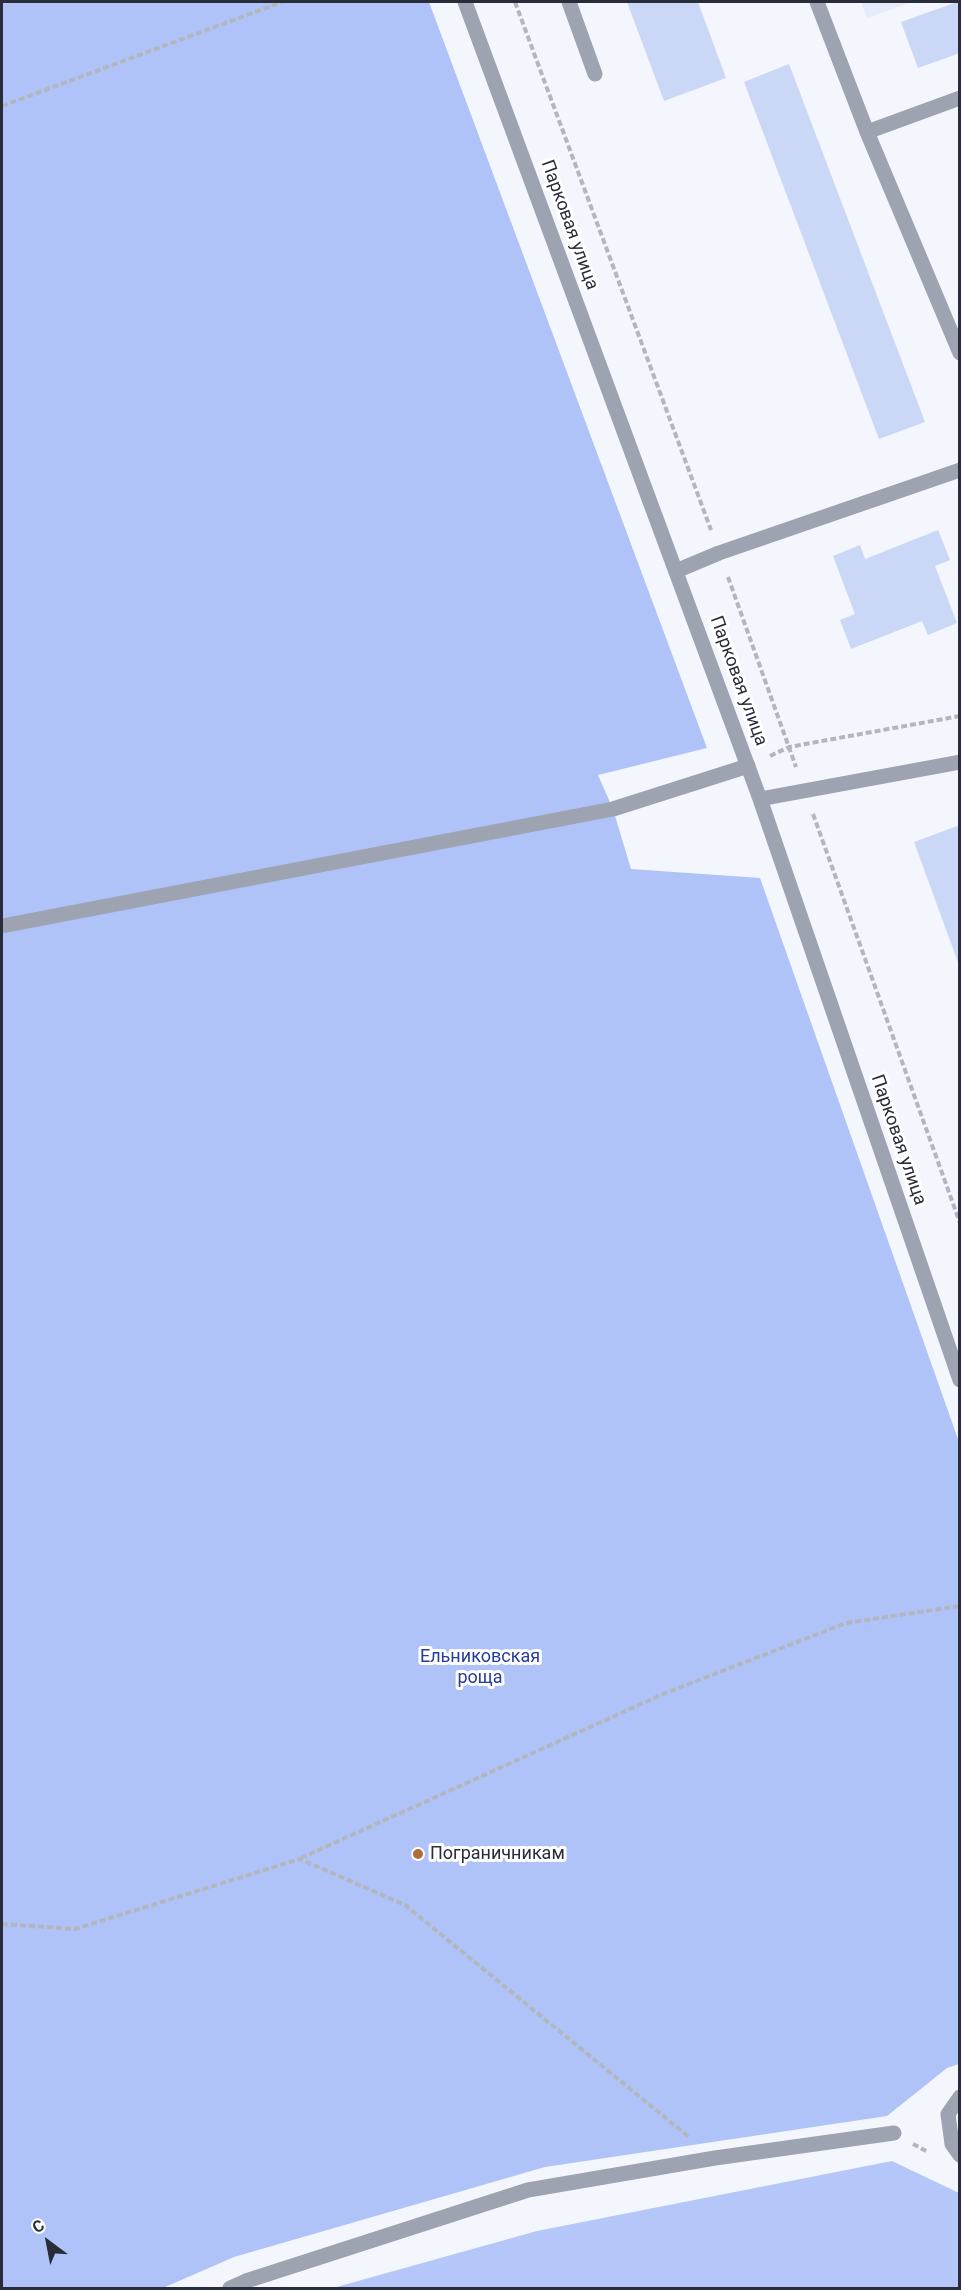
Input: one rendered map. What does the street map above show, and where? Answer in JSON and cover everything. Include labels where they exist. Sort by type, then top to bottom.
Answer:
[{"type":"street","name":"Парковая улица","points":[[465,2],[748,765],[960,1380]]},
{"type":"street","points":[[568,2],[595,74]]},
{"type":"street","points":[[817,2],[867,132],[960,353]]},
{"type":"street","points":[[867,132],[960,98]]},
{"type":"street","points":[[676,572],[719,553],[960,470]]},
{"type":"street","points":[[760,799],[960,762]]},
{"type":"street","points":[[2,926],[613,809],[748,765]]},
{"type":"street","points":[[960,2097],[948,2114],[952,2144],[960,2156]]},
{"type":"street","points":[[230,2289],[528,2190],[715,2158],[894,2133]]},
{"type":"path","points":[[2,106],[282,2]]},
{"type":"path","points":[[515,2],[719,553],[960,1223]]},
{"type":"path","points":[[789,747],[960,716]]},
{"type":"path","points":[[2,1924],[75,1929],[300,1859],[663,1694],[846,1623],[960,1606]]},
{"type":"path","points":[[300,1859],[405,1905],[715,2158]]},
{"type":"shaded area","points":[[861,2],[912,2],[867,18]]},
{"type":"shaded area","points":[[892,2161],[959,2193],[959,2288],[333,2288],[537,2231]]},
{"type":"green space","name":"Ельниковская роща","points":[[2,2],[429,2],[707,748],[598,775],[613,809],[631,869],[760,878],[959,1442],[959,2064],[947,2068],[887,2116],[545,2167],[234,2257],[163,2288],[2,2288]]},
{"type":"building","points":[[627,2],[698,2],[726,78],[664,101]]},
{"type":"building","points":[[960,2],[960,53],[918,68],[901,22]]},
{"type":"building","points":[[789,64],[925,422],[879,439],[744,82]]},
{"type":"building","points":[[938,530],[950,560],[935,566],[957,623],[928,635],[922,621],[851,649],[840,620],[855,614],[833,556],[860,545],[865,559]]},
{"type":"building","points":[[960,825],[960,965],[959,965],[914,842]]},
{"type":"place","name":"Пограничникам","points":[[418,1854]]}]
